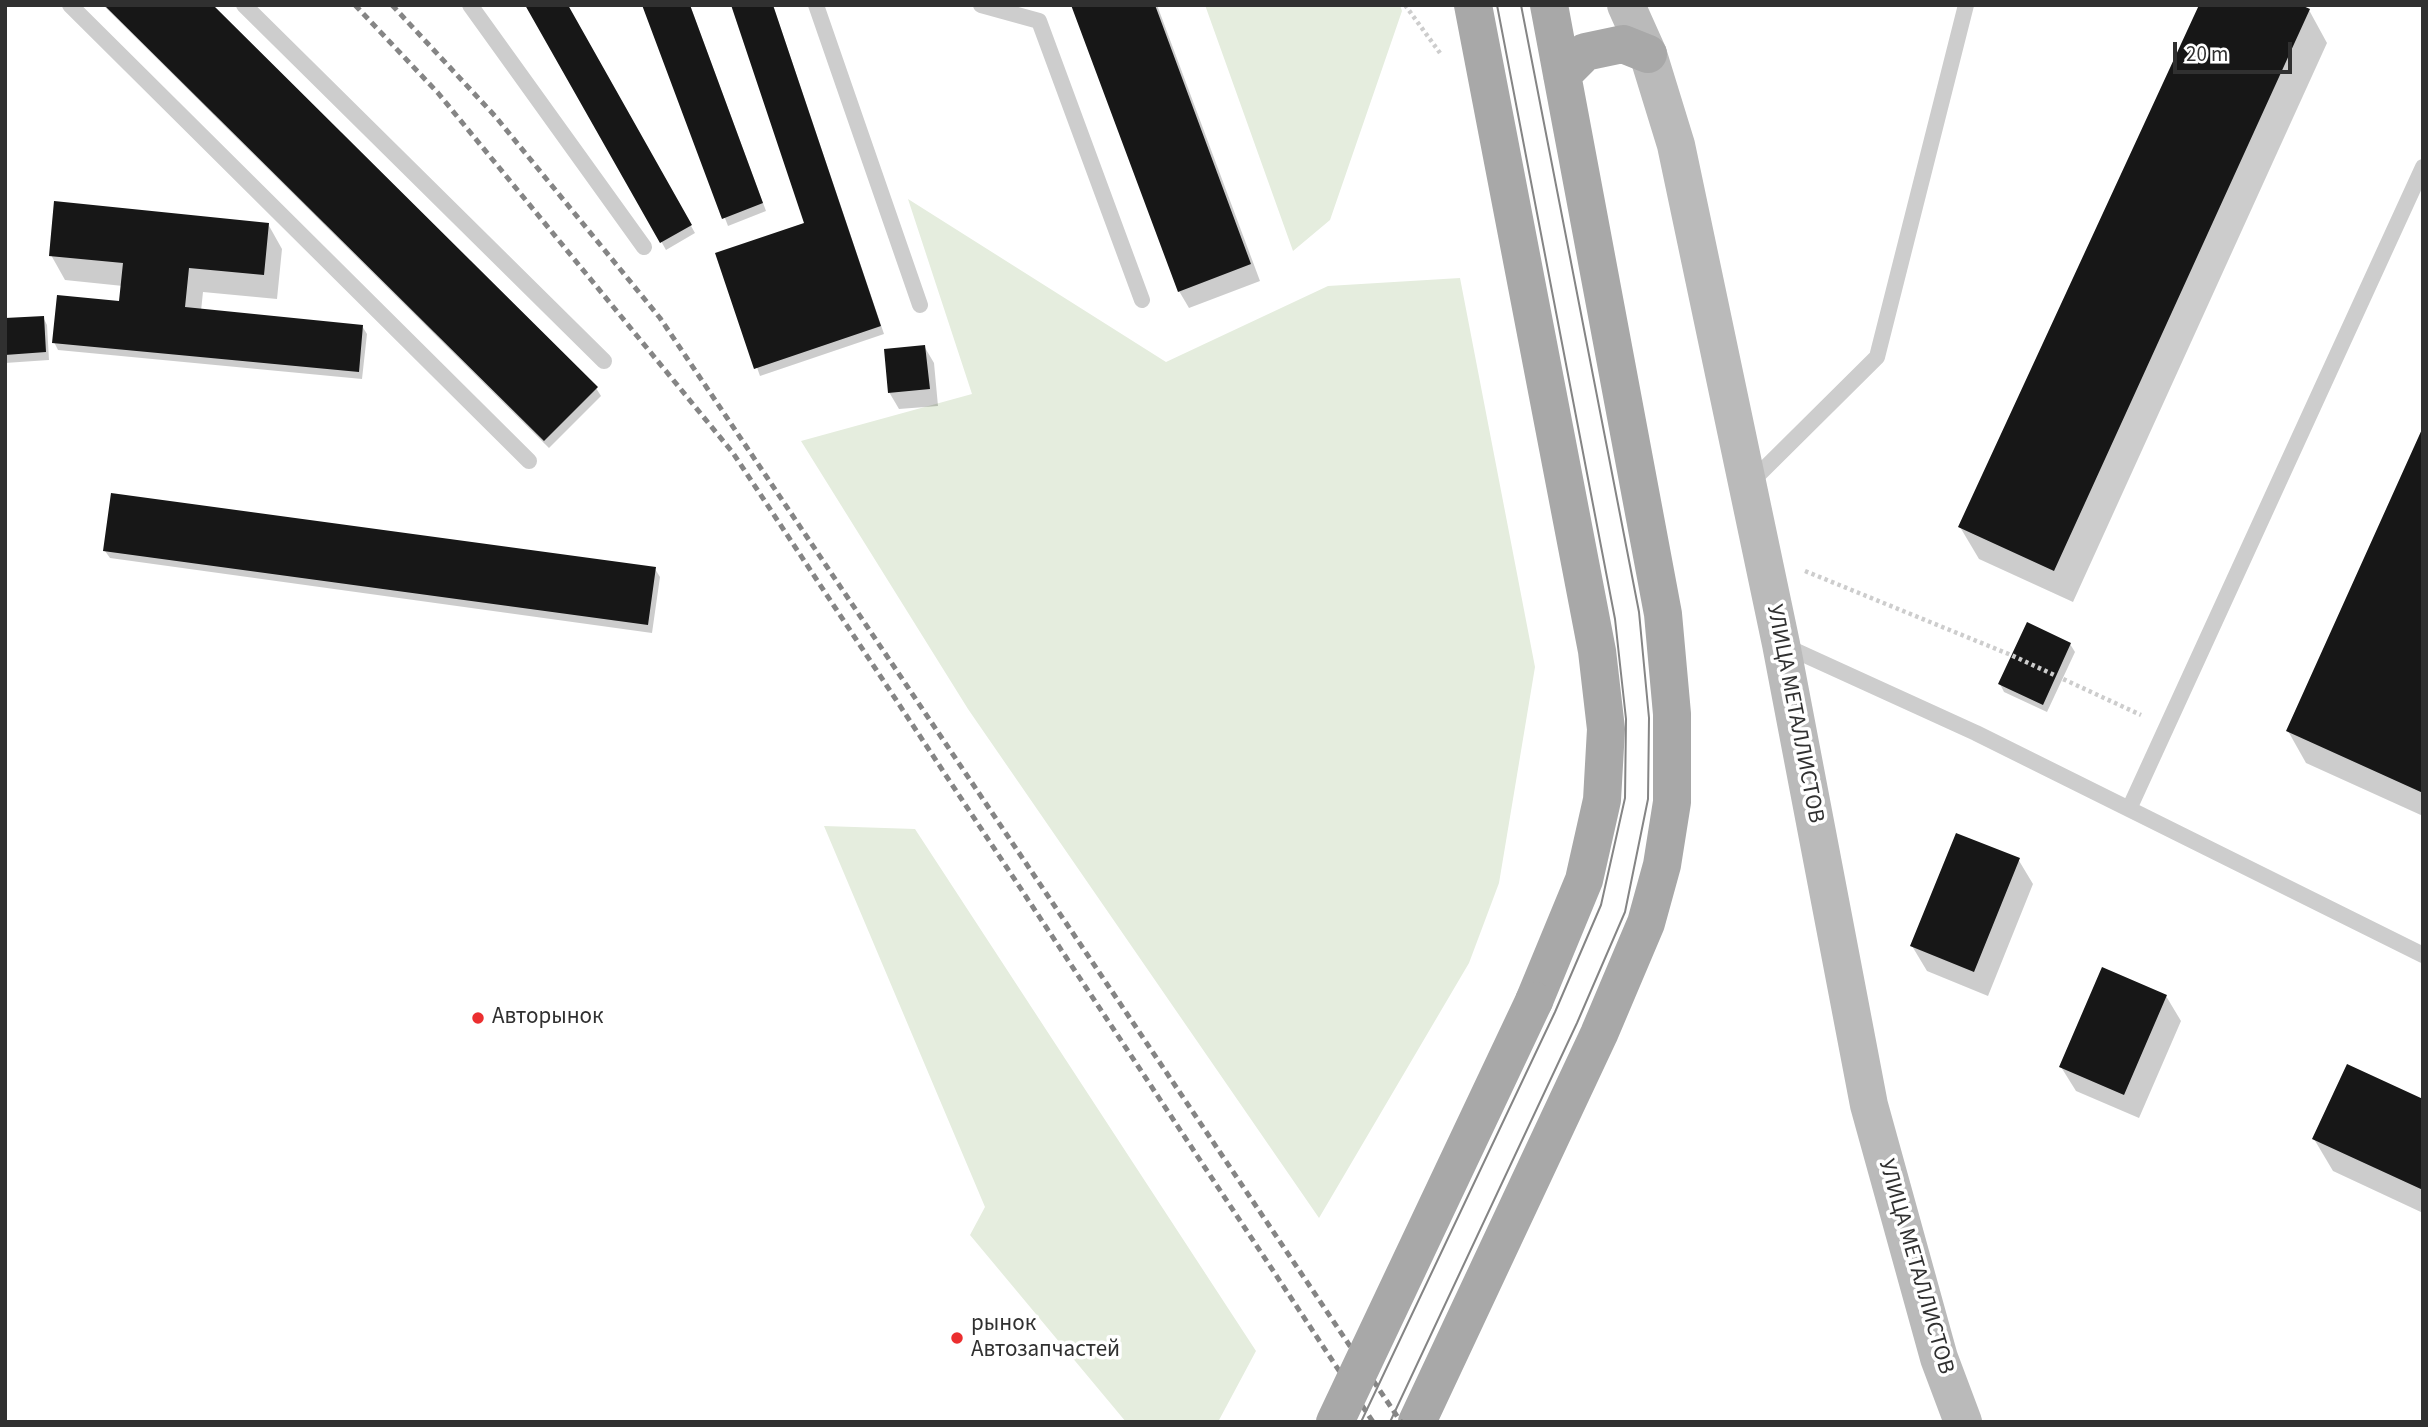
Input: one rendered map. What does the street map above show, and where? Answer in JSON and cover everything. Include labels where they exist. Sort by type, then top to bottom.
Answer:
[{"type":"main road","points":[[1335,1422],[1534,1001],[1584,880],[1602,800],[1606,729],[1597,652],[1473,5]]},
{"type":"main road","points":[[1417,1422],[1599,1034],[1646,923],[1662,864],[1672,802],[1672,714],[1663,614],[1549,5]]},
{"type":"main road","name":"УЛИЦА МЕТАЛЛИСТОВ","points":[[1626,5],[1648,54],[1676,145],[1781,644],[1869,1105],[1939,1358],[1963,1422]]},
{"type":"main road","points":[[1562,75],[1585,52],[1623,44],[1648,54]]},
{"type":"lane","points":[[70,5],[529,461]]},
{"type":"lane","points":[[244,5],[604,361]]},
{"type":"lane","points":[[470,5],[644,247]]},
{"type":"lane","points":[[816,5],[920,305]]},
{"type":"lane","points":[[981,5],[1039,21],[1142,300]]},
{"type":"lane","points":[[1748,485],[1877,357],[1966,5]]},
{"type":"lane","points":[[2129,809],[2423,167]]},
{"type":"lane","points":[[1781,644],[1976,733],[2423,955]]},
{"type":"path","points":[[1405,5],[1444,58]]},
{"type":"path","points":[[1762,554],[2023,660],[2166,727]]},
{"type":"green space","points":[[1205,5],[1400,5],[1402,11],[1330,220],[1293,251]]},
{"type":"green space","points":[[908,199],[1166,362],[1328,286],[1460,278],[1535,667],[1499,883],[1469,963],[1319,1218],[968,709],[801,441],[972,394]]},
{"type":"green space","points":[[824,826],[915,829],[1256,1351],[1218,1422],[1126,1422],[970,1235],[985,1207]]},
{"type":"building","points":[[104,5],[213,5],[598,387],[544,441]]},
{"type":"building","points":[[525,5],[568,5],[692,225],[660,243]]},
{"type":"building","points":[[642,5],[690,5],[763,203],[722,219]]},
{"type":"building","points":[[731,5],[773,5],[881,326],[754,369],[715,253],[804,223]]},
{"type":"building","points":[[1071,5],[1155,5],[1251,264],[1178,292]]},
{"type":"building","points":[[2199,5],[2301,5],[2310,9],[2054,571],[1958,527]]},
{"type":"building","points":[[54,201],[269,223],[264,275],[189,268],[185,307],[363,325],[359,372],[52,343],[57,295],[119,301],[123,263],[49,256]]},
{"type":"building","points":[[44,316],[46,352],[5,355],[5,318]]},
{"type":"building","points":[[925,345],[930,389],[888,393],[884,349]]},
{"type":"building","points":[[2423,427],[2423,793],[2286,731]]},
{"type":"building","points":[[111,493],[656,567],[648,625],[103,551]]},
{"type":"building","points":[[2027,622],[2071,643],[2043,705],[1998,684]]},
{"type":"building","points":[[1956,833],[2020,858],[1974,972],[1910,946]]},
{"type":"building","points":[[2102,967],[2167,995],[2124,1095],[2059,1067]]},
{"type":"building","points":[[2347,1064],[2423,1099],[2423,1190],[2312,1139]]},
{"type":"tram line","points":[[1361,1422],[1555,1012],[1601,905],[1625,798],[1626,719],[1615,619],[1497,5]]},
{"type":"tram line","points":[[1390,1422],[1577,1023],[1625,912],[1648,799],[1649,718],[1639,612],[1521,5]]},
{"type":"railway","points":[[355,5],[438,93],[733,453],[1373,1422]]},
{"type":"railway","points":[[392,5],[495,116],[660,318],[1401,1422]]},
{"type":"place","name":"Авторынок","points":[[478,1018]]},
{"type":"place","name":"рынок Автозапчастей","points":[[957,1338]]}]
